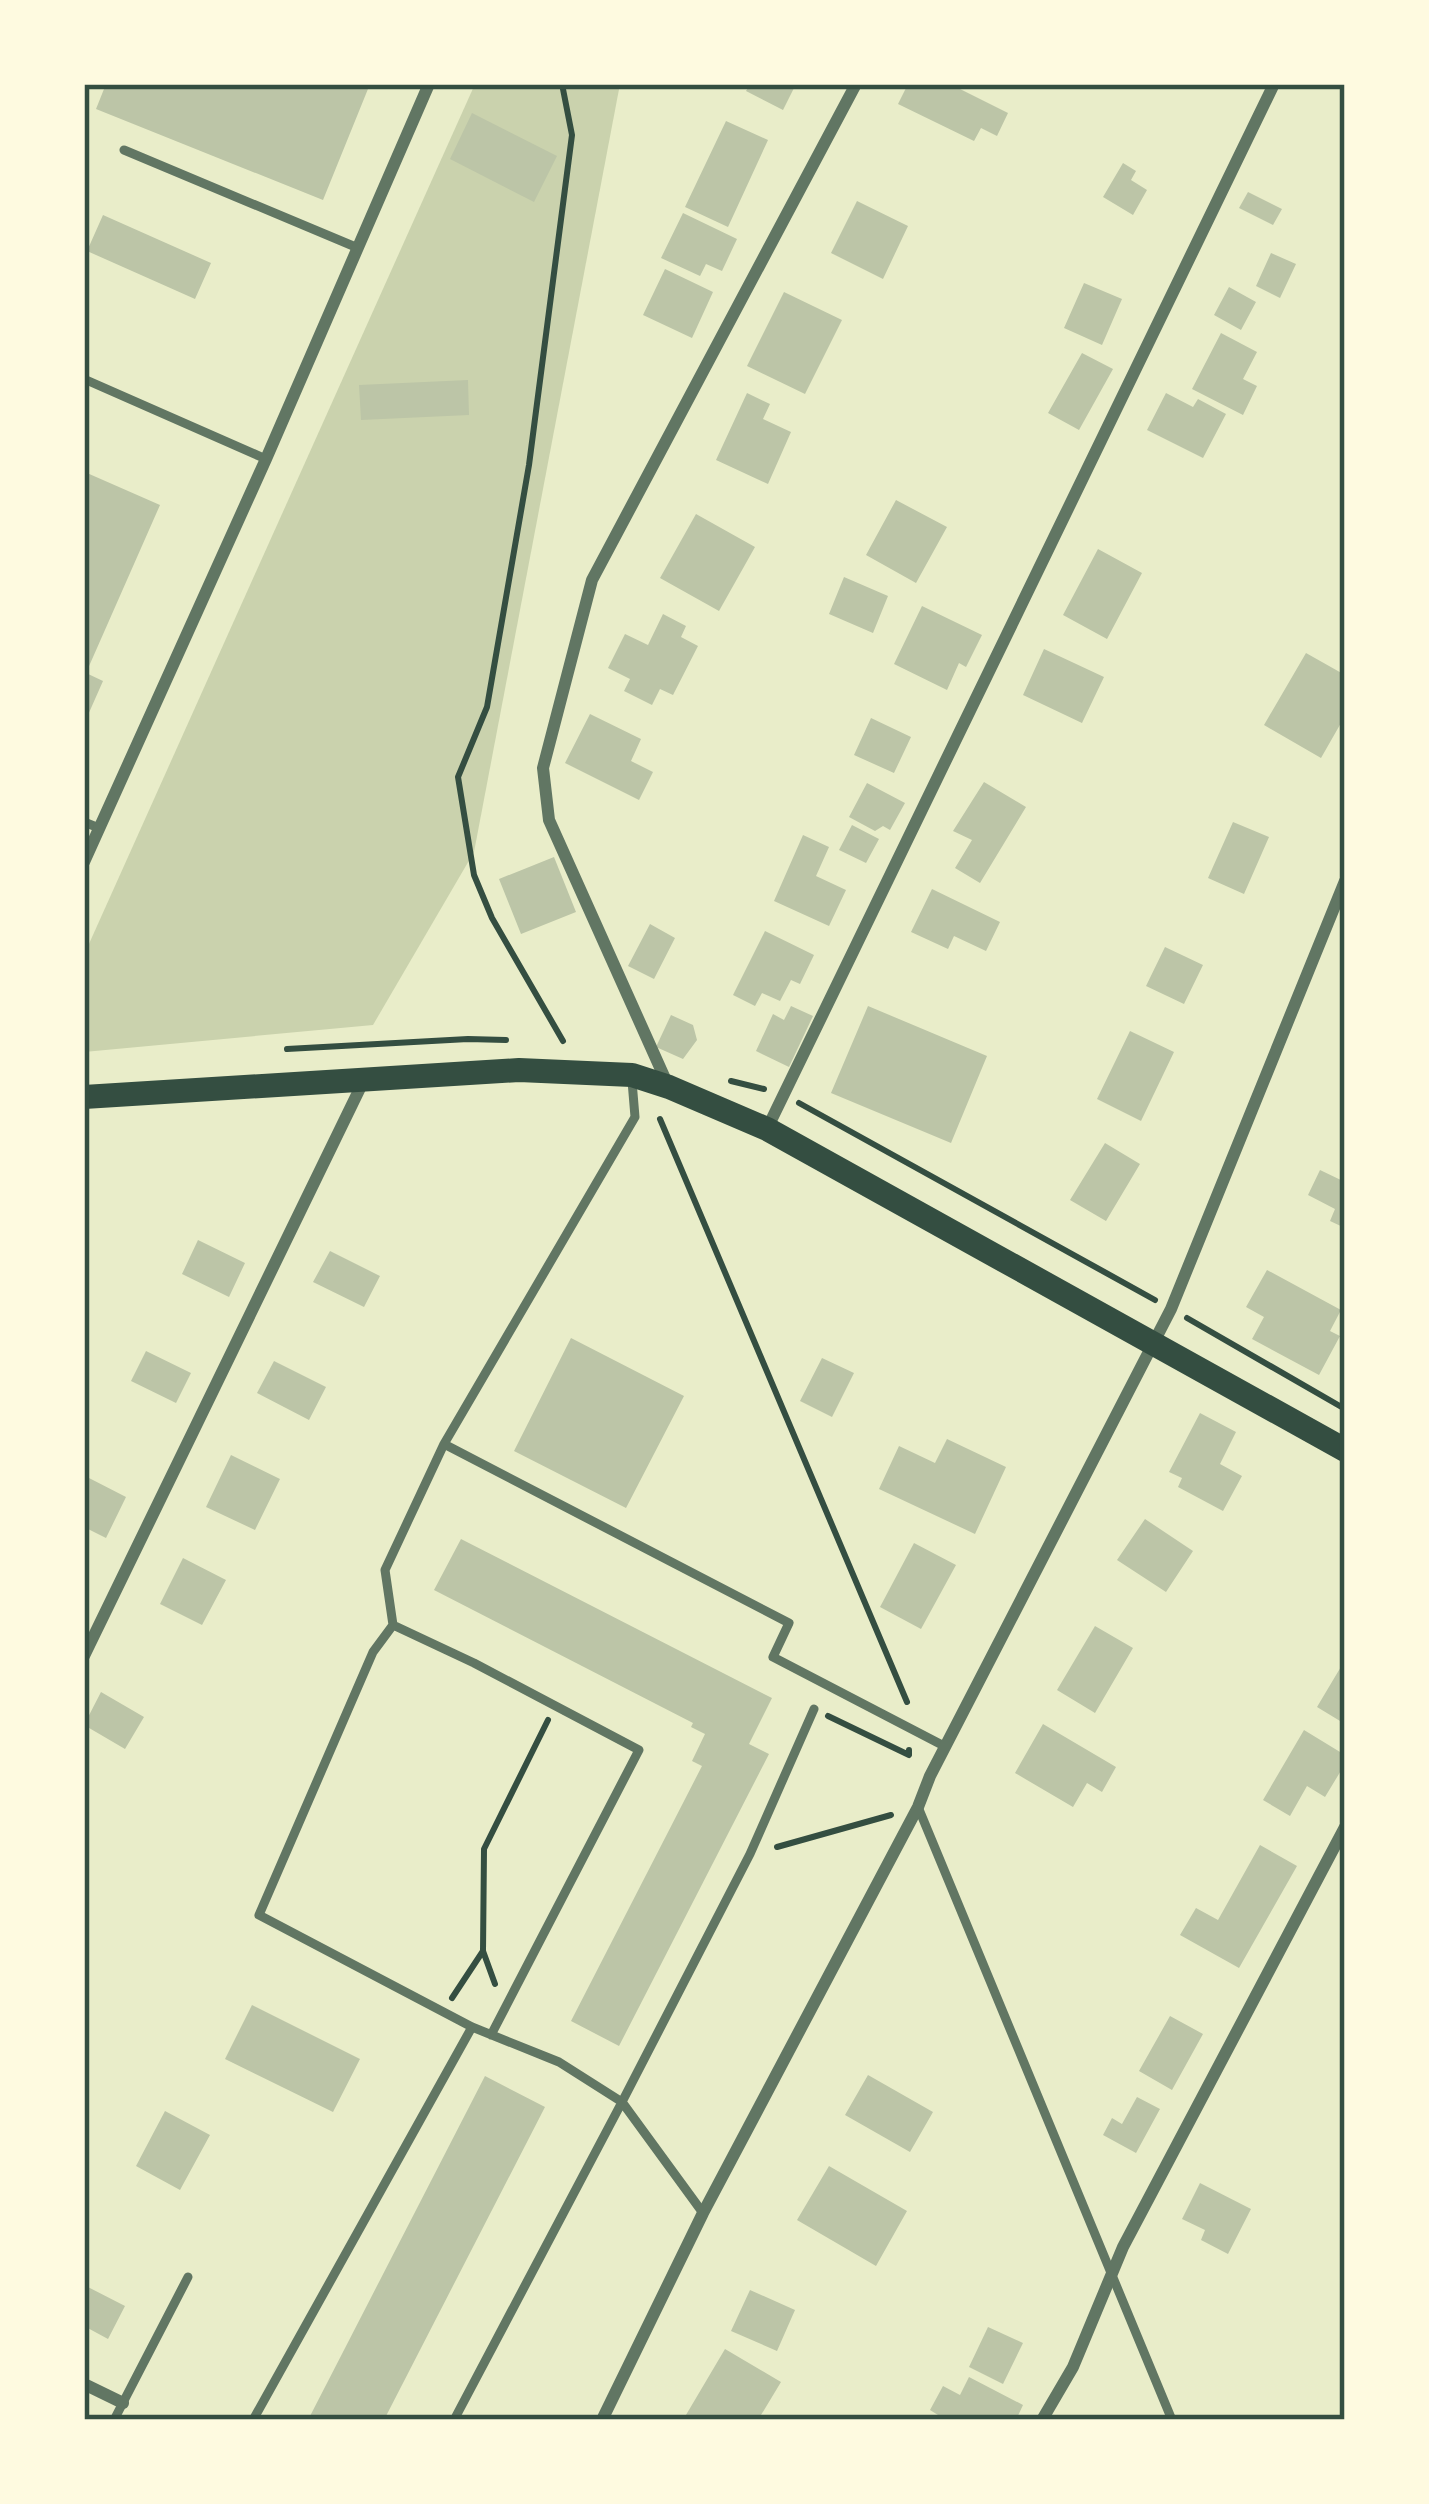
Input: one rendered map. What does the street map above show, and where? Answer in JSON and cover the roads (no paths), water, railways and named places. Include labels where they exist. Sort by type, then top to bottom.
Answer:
[{"type":"main road","points":[[84,1097],[519,1070],[632,1076],[767,1129],[1345,1450]]},
{"type":"street","points":[[84,862],[430,84]]},
{"type":"street","points":[[669,1087],[549,820],[543,768],[592,580],[856,84]]},
{"type":"street","points":[[767,1129],[1274,84]]},
{"type":"street","points":[[602,2420],[703,2213],[918,1808],[1171,1309],[1345,881]]},
{"type":"street","points":[[84,1656],[364,1078]]},
{"type":"street","points":[[1042,2420],[1073,2367],[1111,2272],[1345,1827]]},
{"type":"street","points":[[84,2384],[123,2404]]},
{"type":"lane","points":[[124,150],[358,248]]},
{"type":"lane","points":[[84,379],[266,459]]},
{"type":"lane","points":[[84,822],[99,828]]},
{"type":"lane","points":[[632,1076],[635,1117],[444,1444],[385,1570],[393,1625],[373,1652],[259,1915],[472,2027],[559,2062],[622,2102],[703,2213]]},
{"type":"lane","points":[[444,1444],[789,1623],[773,1657],[946,1747]]},
{"type":"lane","points":[[393,1625],[639,1750],[490,2035]]},
{"type":"lane","points":[[454,2420],[750,1854],[814,1709]]},
{"type":"lane","points":[[918,1808],[1172,2420]]},
{"type":"lane","points":[[253,2420],[472,2027]]},
{"type":"lane","points":[[115,2420],[188,2277]]},
{"type":"lane","points":[[123,2404],[133,2420]]}]
